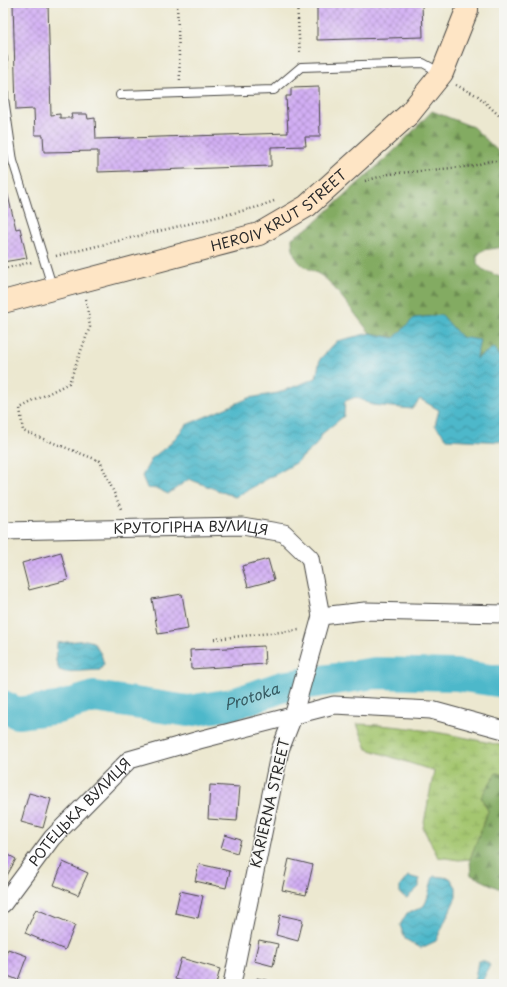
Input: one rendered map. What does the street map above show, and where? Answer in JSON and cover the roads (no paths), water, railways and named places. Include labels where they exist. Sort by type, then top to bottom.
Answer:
[{"type":"street","name":"HEROIV KRUT STREET","points":[[3,302],[258,234],[295,213],[316,198],[409,114],[442,74],[467,10],[467,3]]},
{"type":"street","name":"КРУТОГІРНА ВУЛИЦЯ","points":[[3,531],[242,526],[284,533],[310,558],[321,616]]},
{"type":"street","points":[[321,616],[365,610],[504,614]]},
{"type":"street","name":"KARIERNA STREET","points":[[232,984],[280,750],[293,717],[321,616]]},
{"type":"street","points":[[293,717],[334,705],[431,710],[504,730]]},
{"type":"street","name":"РОТЕЦЬКА ВУЛИЦЯ","points":[[3,904],[52,838],[130,760],[199,740],[293,717]]},
{"type":"lane","points":[[3,58],[4,98],[13,161],[53,289]]},
{"type":"lane","points":[[120,95],[274,90],[301,67],[423,63],[442,74]]},
{"type":"water","points":[[442,315],[461,337],[480,340],[476,359],[494,347],[504,362],[504,442],[447,439],[435,425],[439,410],[420,399],[412,409],[372,405],[356,397],[345,401],[344,416],[323,433],[316,445],[296,463],[235,497],[189,479],[168,494],[158,489],[147,488],[142,476],[152,458],[170,444],[186,425],[249,398],[278,393],[316,378],[320,359],[337,341],[370,333],[394,338],[414,318]]},
{"type":"water","points":[[86,640],[93,642],[101,654],[104,664],[100,670],[65,672],[59,670],[56,661],[57,643]]},
{"type":"water","points":[[408,876],[419,879],[419,887],[407,898],[400,894],[400,886]]},
{"type":"water","points":[[434,876],[450,878],[456,887],[456,897],[436,941],[421,948],[405,939],[400,925],[407,913],[419,909],[424,905],[428,898]]},
{"type":"water","points":[[478,961],[485,961],[490,965],[481,984],[474,984]]},
{"type":"waterway","name":"Protoka","points":[[3,706],[17,713],[58,708],[94,697],[188,711],[233,704],[282,687],[375,673],[456,675],[504,682]]}]
